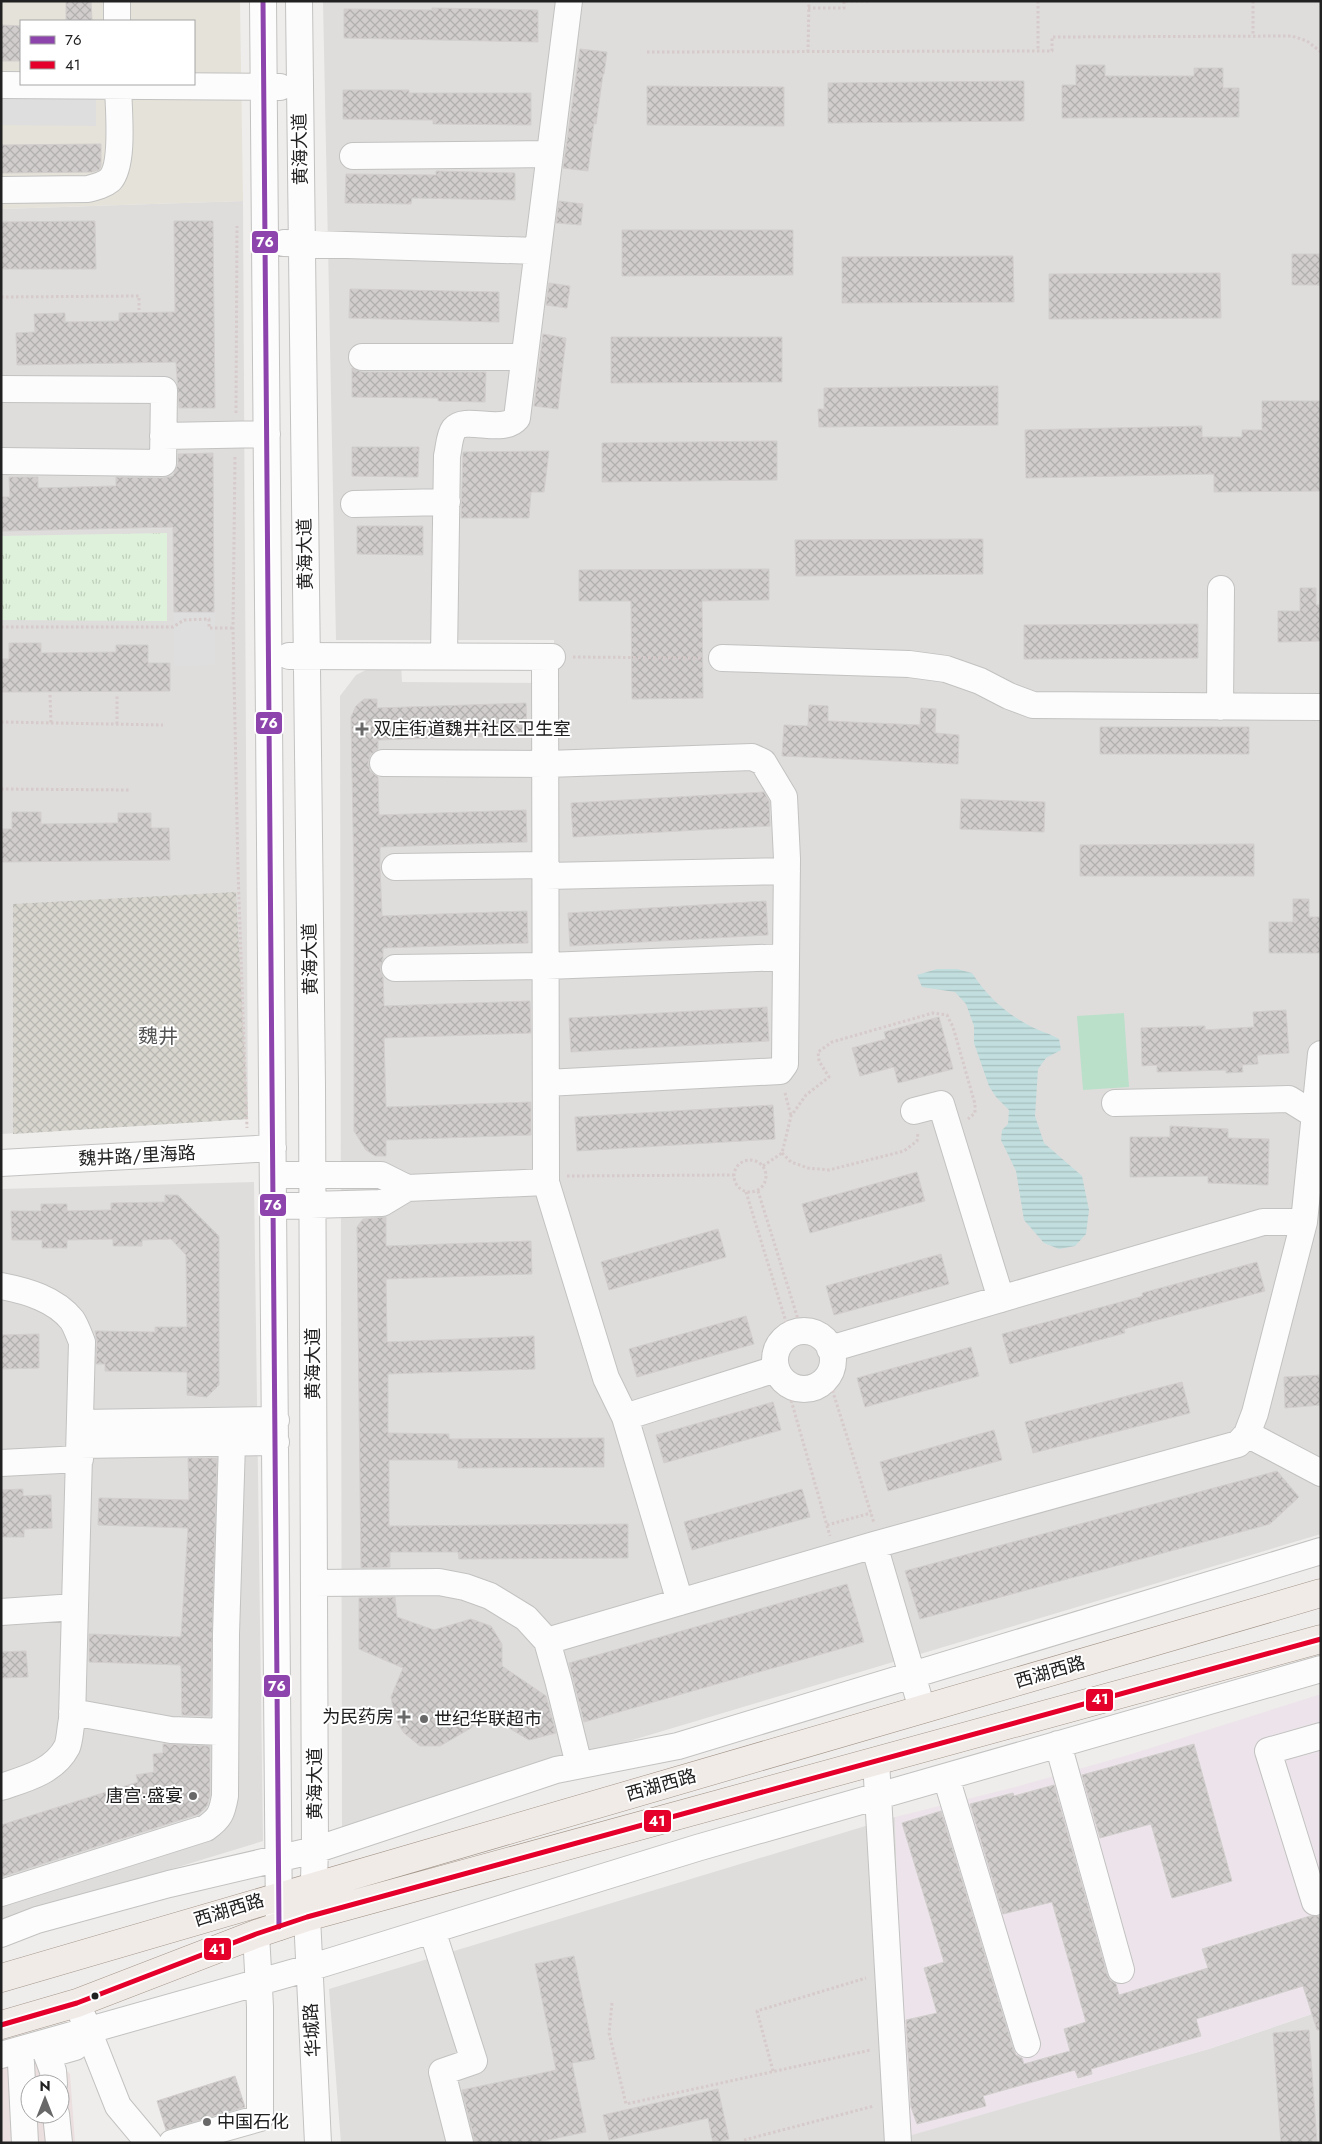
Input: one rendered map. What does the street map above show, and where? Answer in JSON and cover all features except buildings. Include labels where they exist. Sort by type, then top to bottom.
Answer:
[{"type":"main road","name":"西湖西路","points":[[1,1978],[280,1895],[1321,1593]]},
{"type":"main road","name":"西湖西路","points":[[1,2025],[77,2003],[268,1930],[310,1917],[1321,1638]]},
{"type":"street","points":[[117,1],[118,20]]},
{"type":"street","name":"黄海大道","points":[[172,2143],[260,2118],[258,1983],[268,1930],[280,1895],[268,656],[264,1]]},
{"type":"street","name":"黄海大道","points":[[299,1],[313,1175],[315,1850],[310,1917]]},
{"type":"street","points":[[444,656],[447,456],[453,431],[461,425],[508,425],[513,422],[518,411],[569,1]]},
{"type":"street","points":[[1,85],[300,87]]},
{"type":"street","points":[[1,190],[88,189],[102,185],[110,179],[118,159],[118,85]]},
{"type":"street","points":[[353,156],[550,154]]},
{"type":"street","points":[[266,243],[537,251]]},
{"type":"street","points":[[362,357],[524,357]]},
{"type":"street","points":[[1,389],[164,390],[163,463],[1,461]]},
{"type":"street","points":[[164,428],[267,426]]},
{"type":"street","points":[[354,504],[447,502]]},
{"type":"street","points":[[1220,707],[1221,589]]},
{"type":"street","points":[[268,656],[548,657],[546,1179],[606,1378],[625,1417],[680,1602]]},
{"type":"street","points":[[722,658],[909,664],[946,668],[1033,705],[1321,707]]},
{"type":"street","points":[[383,763],[547,764],[752,757],[762,762],[784,797],[787,871],[785,1064],[780,1071],[546,1083]]},
{"type":"street","points":[[395,867],[546,871],[787,871]]},
{"type":"street","points":[[395,968],[546,966],[786,957]]},
{"type":"street","points":[[547,1641],[877,1544],[1238,1444],[1247,1434],[1255,1413],[1304,1222],[1321,1054]]},
{"type":"street","points":[[1115,1103],[1289,1099],[1314,1115]]},
{"type":"street","points":[[914,1111],[941,1104],[1000,1300]]},
{"type":"street","name":"魏井路/里海路","points":[[1,1163],[273,1148]]},
{"type":"street","points":[[274,1175],[382,1175],[408,1188]]},
{"type":"street","points":[[274,1206],[382,1202],[408,1188],[546,1179]]},
{"type":"street","points":[[830,1349],[1264,1222],[1304,1222]]},
{"type":"street","points":[[1,1286],[18,1289],[48,1300],[72,1320],[82,1342],[72,1712],[67,1747],[54,1763],[36,1775],[1,1787]]},
{"type":"street","points":[[796,1333],[818,1335],[830,1349],[832,1358],[828,1376],[821,1383],[804,1389],[795,1387],[781,1376],[775,1359],[777,1349],[782,1341],[796,1333]]},
{"type":"street","points":[[625,1417],[781,1376]]},
{"type":"street","points":[[1,1463],[80,1442],[276,1431]]},
{"type":"street","points":[[80,1442],[232,1443],[276,1431]]},
{"type":"street","points":[[1247,1434],[1321,1473]]},
{"type":"street","points":[[1,1893],[166,1842],[206,1828],[217,1820],[222,1810],[225,1796],[226,1634],[232,1443]]},
{"type":"street","points":[[877,1544],[922,1709]]},
{"type":"street","points":[[1,1934],[56,1914],[169,1884],[315,1850],[556,1770],[678,1746],[1321,1551]]},
{"type":"street","points":[[314,1584],[438,1582],[465,1587],[490,1596],[526,1618],[547,1641],[579,1765]]},
{"type":"street","points":[[1,1612],[75,1608]]},
{"type":"street","points":[[25,2143],[8,2062],[697,1848],[1058,1744],[1319,1676]]},
{"type":"street","points":[[72,1712],[171,1730],[225,1732]]},
{"type":"street","points":[[1321,1736],[1268,1751],[1315,1902],[1321,1900]]},
{"type":"street","points":[[1058,1744],[1121,1970]]},
{"type":"street","points":[[876,1761],[898,2143]]},
{"type":"street","points":[[946,1777],[1026,2044]]},
{"type":"street","name":"华城路","points":[[310,1917],[309,1968],[318,2143]]},
{"type":"street","points":[[432,1930],[474,2061],[442,2072],[460,2143]]},
{"type":"street","points":[[77,2003],[118,2106],[149,2143]]},
{"type":"street","points":[[35,2015],[53,2074]]},
{"type":"street","points":[[57,2124],[59,2143]]},
{"type":"path","points":[[808,1],[808,52]]},
{"type":"path","points":[[808,8],[844,8],[844,1],[871,1]]},
{"type":"path","points":[[1038,1],[1038,51]]},
{"type":"path","points":[[1252,1],[1253,36]]},
{"type":"path","points":[[647,52],[1052,51],[1052,37],[1292,36],[1301,38],[1321,52]]},
{"type":"path","points":[[237,226],[233,628],[238,870],[248,1129],[238,1129]]},
{"type":"path","points":[[1,297],[139,296],[139,310]]},
{"type":"path","points":[[1,627],[173,627],[184,620],[209,619],[209,628],[233,628]]},
{"type":"path","points":[[548,657],[722,658]]},
{"type":"path","points":[[50,695],[51,723]]},
{"type":"path","points":[[117,696],[117,724]]},
{"type":"path","points":[[1,722],[163,725]]},
{"type":"path","points":[[1,789],[131,790]]},
{"type":"path","points":[[763,1166],[782,1153],[791,1116],[806,1095],[829,1077],[819,1061],[818,1052],[832,1042],[933,1013],[947,1016],[953,1027],[975,1104],[975,1113],[970,1119],[948,1127]]},
{"type":"path","points":[[782,1153],[791,1162],[808,1168],[829,1170],[904,1151],[917,1141],[918,1127],[914,1111]]},
{"type":"path","points":[[746,1192],[758,1190],[766,1182],[766,1171],[763,1166],[759,1162],[748,1159],[738,1165],[734,1175],[737,1186],[746,1192],[796,1333]]},
{"type":"path","points":[[546,1179],[734,1175]]},
{"type":"path","points":[[758,1190],[796,1333]]},
{"type":"path","points":[[781,1376],[836,1556]]},
{"type":"path","points":[[828,1376],[871,1513],[877,1544]]},
{"type":"path","points":[[827,1525],[871,1513]]},
{"type":"path","points":[[773,2071],[757,2011],[888,1972]]},
{"type":"path","points":[[612,2003],[609,2032],[626,2104],[892,2046]]},
{"type":"path","points":[[744,2140],[896,2101]]},
{"type":"shaded area","points":[[1,1],[240,1],[243,201],[1,209]]},
{"type":"shaded area","points":[[323,1],[1321,1],[1321,1534],[342,1827],[340,696],[356,675],[376,665],[401,663],[402,682],[554,683],[554,640],[336,640]]},
{"type":"shaded area","points":[[1,95],[96,96],[96,126],[1,125]]},
{"type":"shaded area","points":[[243,201],[248,1119],[1,1134],[1,209]]},
{"type":"shaded area","points":[[215,611],[215,665],[174,666],[174,612]]},
{"type":"shaded area","points":[[236,892],[248,1119],[13,1134],[13,904]]},
{"type":"shaded area","points":[[254,1182],[263,1841],[1,1921],[1,1189]]},
{"type":"shaded area","points":[[1321,1694],[1321,2011],[1212,2048],[905,2137],[895,1817],[1015,1787],[1128,1755]]},
{"type":"shaded area","points":[[895,1817],[905,2136],[1212,2048],[1321,2011],[1321,2143],[341,2143],[329,1989]]},
{"type":"shaded area","points":[[28,2054],[62,2066],[70,2074],[75,2143],[1,2143],[1,2061]]},
{"type":"green space","points":[[167,533],[167,621],[1,620],[1,536]]},
{"type":"green space","points":[[1124,1013],[1129,1087],[1083,1090],[1077,1016]]},
{"type":"water","points":[[937,969],[957,969],[972,973],[990,996],[1005,1010],[1030,1026],[1059,1039],[1061,1050],[1046,1058],[1038,1069],[1035,1116],[1044,1143],[1082,1176],[1089,1210],[1086,1234],[1075,1246],[1059,1249],[1044,1243],[1024,1220],[1016,1171],[1001,1140],[1002,1130],[1008,1124],[1009,1110],[996,1097],[989,1086],[974,1043],[974,1026],[966,1004],[955,992],[922,987],[917,975]]},
{"type":"transit line","name":"76","points":[[263,1],[279,1927]]},
{"type":"transit line","name":"41","points":[[1,2025],[77,2003],[256,1934],[307,1917],[1321,1639]]},
{"type":"place","name":"双庄街道魏井社区卫生室","points":[[362,729]]},
{"type":"place","name":"为民药房","points":[[404,1717]]},
{"type":"place","name":"世纪华联超市","points":[[424,1719]]},
{"type":"place","name":"唐宫·盛宴","points":[[193,1796]]},
{"type":"place","name":"中国石化","points":[[207,2122]]},
{"type":"district","name":"魏井","points":[[158,1036]]}]
